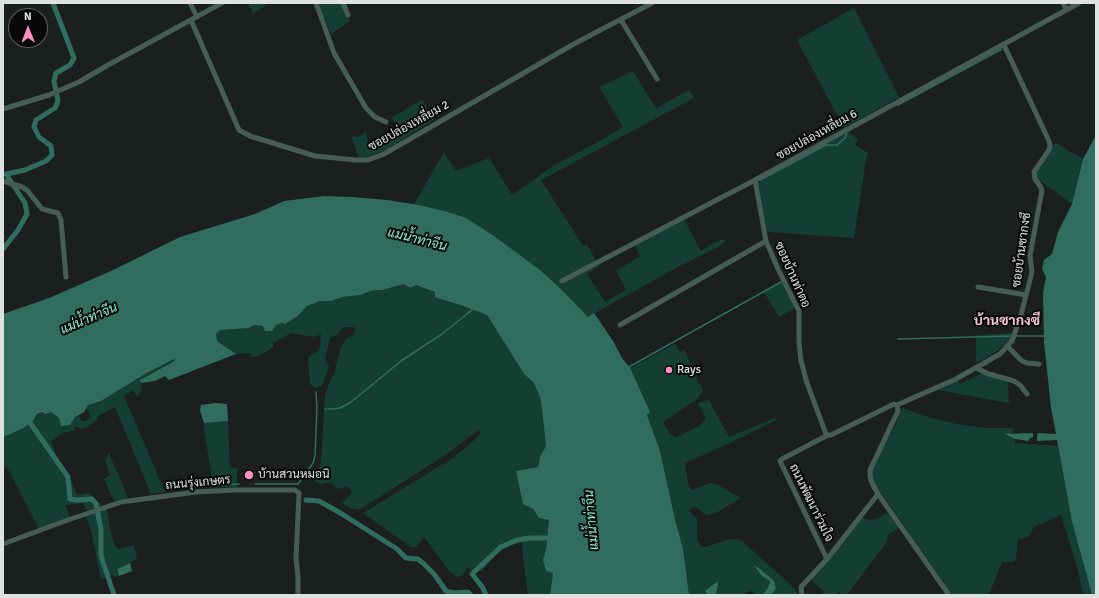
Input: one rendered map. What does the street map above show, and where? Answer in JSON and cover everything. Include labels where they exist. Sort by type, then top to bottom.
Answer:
[{"type":"street","points":[[190,3],[197,17]]},
{"type":"street","points":[[3,109],[48,95],[79,82],[222,3]]},
{"type":"street","points":[[316,3],[334,53],[366,108],[375,117],[386,122]]},
{"type":"street","points":[[343,3],[348,15]]},
{"type":"street","name":"ซอยปล่องเหลี่ยม 2","points":[[191,20],[239,130],[250,136],[315,156],[368,160],[384,154],[572,45],[652,3]]},
{"type":"street","points":[[1063,3],[1067,10]]},
{"type":"street","name":"ซอยปล่องเหลี่ยม 6","points":[[562,281],[755,180],[1079,3]]},
{"type":"street","points":[[621,20],[657,79]]},
{"type":"street","name":"ซอยบ้านซากงซี","points":[[897,405],[932,390],[1000,354],[1008,347],[1015,336],[1032,272],[1030,256],[1042,190],[1035,179],[1034,172],[1049,150],[1049,141],[1004,45]]},
{"type":"street","name":"ซอยบ้านท่าตอ","points":[[755,180],[766,241],[799,311],[799,342],[801,361],[807,383],[826,434],[828,435]]},
{"type":"street","points":[[5,181],[27,190],[42,210],[58,212],[66,276]]},
{"type":"street","points":[[620,325],[766,241]]},
{"type":"street","points":[[978,287],[1026,295]]},
{"type":"street","points":[[1008,347],[1022,361],[1039,364]]},
{"type":"street","points":[[976,368],[989,374],[1014,381],[1020,385],[1027,394]]},
{"type":"street","points":[[828,435],[894,404],[897,405],[898,411],[870,470],[870,477],[878,494],[949,595]]},
{"type":"street","name":"ถนนพัฒนาร่วมใจ","points":[[827,559],[780,461],[828,435]]},
{"type":"street","name":"ถนนรุ่งเกษตร","points":[[3,544],[121,502],[182,493],[234,490],[295,490],[299,493],[296,560],[298,595]]},
{"type":"street","points":[[802,595],[801,587],[827,559],[878,494]]},
{"type":"shaded area","points":[[248,3],[269,3],[253,14]]},
{"type":"shaded area","points":[[318,3],[342,3],[350,21],[331,34]]},
{"type":"shaded area","points":[[854,8],[899,97],[844,128],[797,40]]},
{"type":"shaded area","points":[[633,71],[656,108],[689,90],[694,98],[541,180],[583,246],[587,244],[599,266],[587,274],[605,302],[626,290],[616,271],[640,256],[635,245],[682,220],[686,223],[701,251],[723,239],[726,241],[716,248],[674,269],[588,317],[562,290],[414,204],[444,152],[456,171],[489,158],[512,195],[553,166],[623,127],[599,87]]},
{"type":"shaded area","points":[[422,100],[434,119],[386,150],[371,156],[359,158],[351,136],[359,137],[366,131],[368,143],[380,143],[398,130],[392,117]]},
{"type":"shaded area","points":[[849,133],[858,139],[855,145],[868,153],[854,238],[768,232],[763,217],[758,181],[841,134]]},
{"type":"shaded area","points":[[1056,143],[1083,159],[1072,204],[1036,178],[1035,175],[1052,146]]},
{"type":"shaded area","points":[[783,282],[795,308],[779,317],[764,292]]},
{"type":"shaded area","points":[[404,284],[410,288],[416,285],[435,292],[436,297],[487,315],[524,374],[533,382],[538,392],[541,401],[546,446],[540,457],[538,467],[516,471],[523,504],[533,509],[539,518],[549,520],[546,549],[543,560],[553,573],[550,595],[528,595],[522,542],[500,550],[481,572],[480,570],[476,573],[468,567],[462,576],[457,577],[450,572],[424,537],[416,547],[411,547],[363,513],[453,458],[481,433],[478,430],[447,454],[359,510],[350,508],[342,503],[352,493],[349,488],[346,486],[340,489],[336,488],[331,482],[321,484],[316,482],[312,477],[320,467],[325,395],[335,371],[340,349],[346,339],[354,334],[355,327],[344,327],[337,335],[330,338],[325,360],[329,367],[322,386],[315,388],[310,384],[308,357],[317,352],[320,347],[321,334],[314,337],[291,333],[273,343],[273,347],[266,352],[255,357],[251,356],[251,353],[236,354],[217,341],[216,334],[220,330],[249,328],[254,325],[263,326],[282,323],[285,324],[298,316],[307,306],[320,301],[331,301]]},
{"type":"shaded area","points":[[1014,333],[1012,338],[997,351],[976,362],[976,335]]},
{"type":"shaded area","points":[[675,344],[680,352],[684,350],[686,353],[703,391],[697,399],[663,422],[669,433],[675,438],[698,427],[706,419],[698,403],[709,400],[729,437],[775,418],[776,420],[685,463],[688,485],[692,490],[710,483],[716,484],[741,498],[716,513],[707,515],[694,506],[689,511],[697,519],[697,540],[701,546],[706,547],[727,540],[736,539],[742,541],[791,585],[799,595],[771,595],[776,589],[776,586],[755,566],[761,575],[770,581],[768,588],[762,595],[755,595],[752,591],[746,592],[743,595],[716,595],[718,585],[705,591],[707,595],[689,595],[683,549],[660,451],[630,368]]},
{"type":"shaded area","points":[[178,357],[173,362],[140,380],[142,389],[137,397],[133,390],[124,396],[165,492],[151,494],[115,407],[98,416],[97,420],[86,428],[82,429],[75,426],[74,431],[62,433],[51,442],[56,455],[71,480],[77,495],[89,493],[101,504],[101,506],[87,510],[83,503],[65,505],[70,517],[39,529],[7,467],[3,468],[3,437],[22,429],[33,421],[37,414],[42,412],[51,412],[59,418],[64,425],[70,425],[78,415],[82,421],[86,421],[90,418],[90,414],[86,408],[88,405],[101,401],[145,374]]},
{"type":"shaded area","points":[[982,373],[1008,382],[1009,403],[938,390],[958,380],[960,384]]},
{"type":"shaded area","points":[[902,408],[931,418],[957,424],[986,428],[1012,428],[1014,433],[1005,435],[1015,439],[1015,443],[1058,446],[1072,522],[1092,595],[1083,595],[1077,567],[1061,515],[1034,527],[1028,537],[1018,539],[1016,558],[1014,562],[1002,562],[989,595],[952,595],[872,480],[871,472]]},
{"type":"shaded area","points":[[228,421],[230,468],[237,468],[237,487],[215,487],[213,485],[204,423]]},
{"type":"shaded area","points":[[109,453],[128,498],[114,501],[104,479],[110,475],[105,460]]},
{"type":"shaded area","points":[[107,509],[110,530],[115,546],[118,549],[134,545],[137,559],[117,569],[119,576],[116,577],[112,575],[101,579],[91,531],[86,516]]},
{"type":"shaded area","points":[[887,512],[899,528],[888,535],[887,542],[847,595],[842,595],[839,592],[836,595],[821,595],[824,591],[811,580],[862,518],[871,520],[880,517]]},
{"type":"water","points":[[1096,135],[1096,595],[1092,595],[1072,522],[1057,440],[1037,441],[1037,437],[1038,433],[1056,434],[1051,408],[1044,342],[1043,293],[1046,277],[1042,269],[1044,260],[1052,254],[1058,232],[1072,204],[1083,159]]},
{"type":"water","name":"แม่น้ำท่าจีน","points":[[324,196],[387,200],[419,205],[466,218],[494,236],[540,270],[588,317],[594,313],[613,341],[622,358],[630,368],[650,412],[647,415],[660,451],[683,549],[689,595],[550,595],[553,573],[546,571],[543,560],[546,549],[549,520],[539,518],[533,509],[523,504],[516,471],[538,467],[540,457],[546,446],[541,401],[538,392],[533,382],[524,374],[487,315],[435,297],[435,292],[416,285],[410,288],[404,284],[331,301],[320,301],[307,306],[298,316],[285,324],[282,323],[276,325],[272,331],[265,331],[263,326],[254,325],[249,328],[220,330],[216,334],[217,341],[236,354],[169,380],[165,376],[155,381],[141,383],[140,380],[173,362],[176,358],[145,374],[101,401],[88,405],[84,412],[75,417],[70,425],[61,426],[59,418],[51,412],[45,414],[42,412],[37,414],[33,421],[22,429],[3,437],[3,314],[49,298],[111,271],[180,237],[255,214],[284,201]]},
{"type":"water","points":[[215,403],[227,404],[228,421],[204,423],[200,411],[201,405]]},
{"type":"water","points":[[1033,433],[1033,437],[1028,441],[1015,439],[1004,434]]},
{"type":"water","points":[[130,563],[132,571],[119,576],[117,569]]},
{"type":"water","points":[[754,565],[774,581],[776,589],[771,595],[762,595],[768,588],[770,581],[761,575]]},
{"type":"water","points":[[718,581],[716,595],[707,595],[705,591]]},
{"type":"waterway","points":[[3,249],[18,230],[27,214],[25,203],[6,174],[25,170],[46,161],[52,155],[51,146],[39,137],[34,127],[36,120],[55,108],[58,101],[54,81],[56,73],[70,65],[74,58],[53,3]]},
{"type":"waterway","points":[[898,105],[1002,49]]},
{"type":"waterway","points":[[760,180],[826,145],[837,145],[845,138],[847,132]]},
{"type":"waterway","points":[[627,368],[781,282]]},
{"type":"waterway","points":[[325,409],[340,408],[351,402],[401,361],[442,334],[473,309]]},
{"type":"waterway","points":[[898,339],[1012,336]]},
{"type":"waterway","points":[[1016,336],[1046,336]]},
{"type":"waterway","points":[[255,484],[298,484],[313,463],[315,456],[317,407],[316,392]]},
{"type":"waterway","points":[[26,417],[68,477],[70,499],[92,499],[96,504],[101,530],[101,556],[114,595]]},
{"type":"waterway","points":[[215,485],[239,484]]},
{"type":"waterway","points":[[306,500],[319,501],[397,549],[406,558],[418,559],[434,574],[446,591],[454,593],[468,592],[471,595]]},
{"type":"waterway","points":[[486,595],[483,588],[472,574],[501,547],[517,540],[530,538],[554,538]]},
{"type":"place","name":"Rays","points":[[669,370]]},
{"type":"place","name":"บ้านสวนหมอนิ","points":[[249,475]]},
{"type":"district","name":"บ้านซากงซี","points":[[1007,321]]}]
